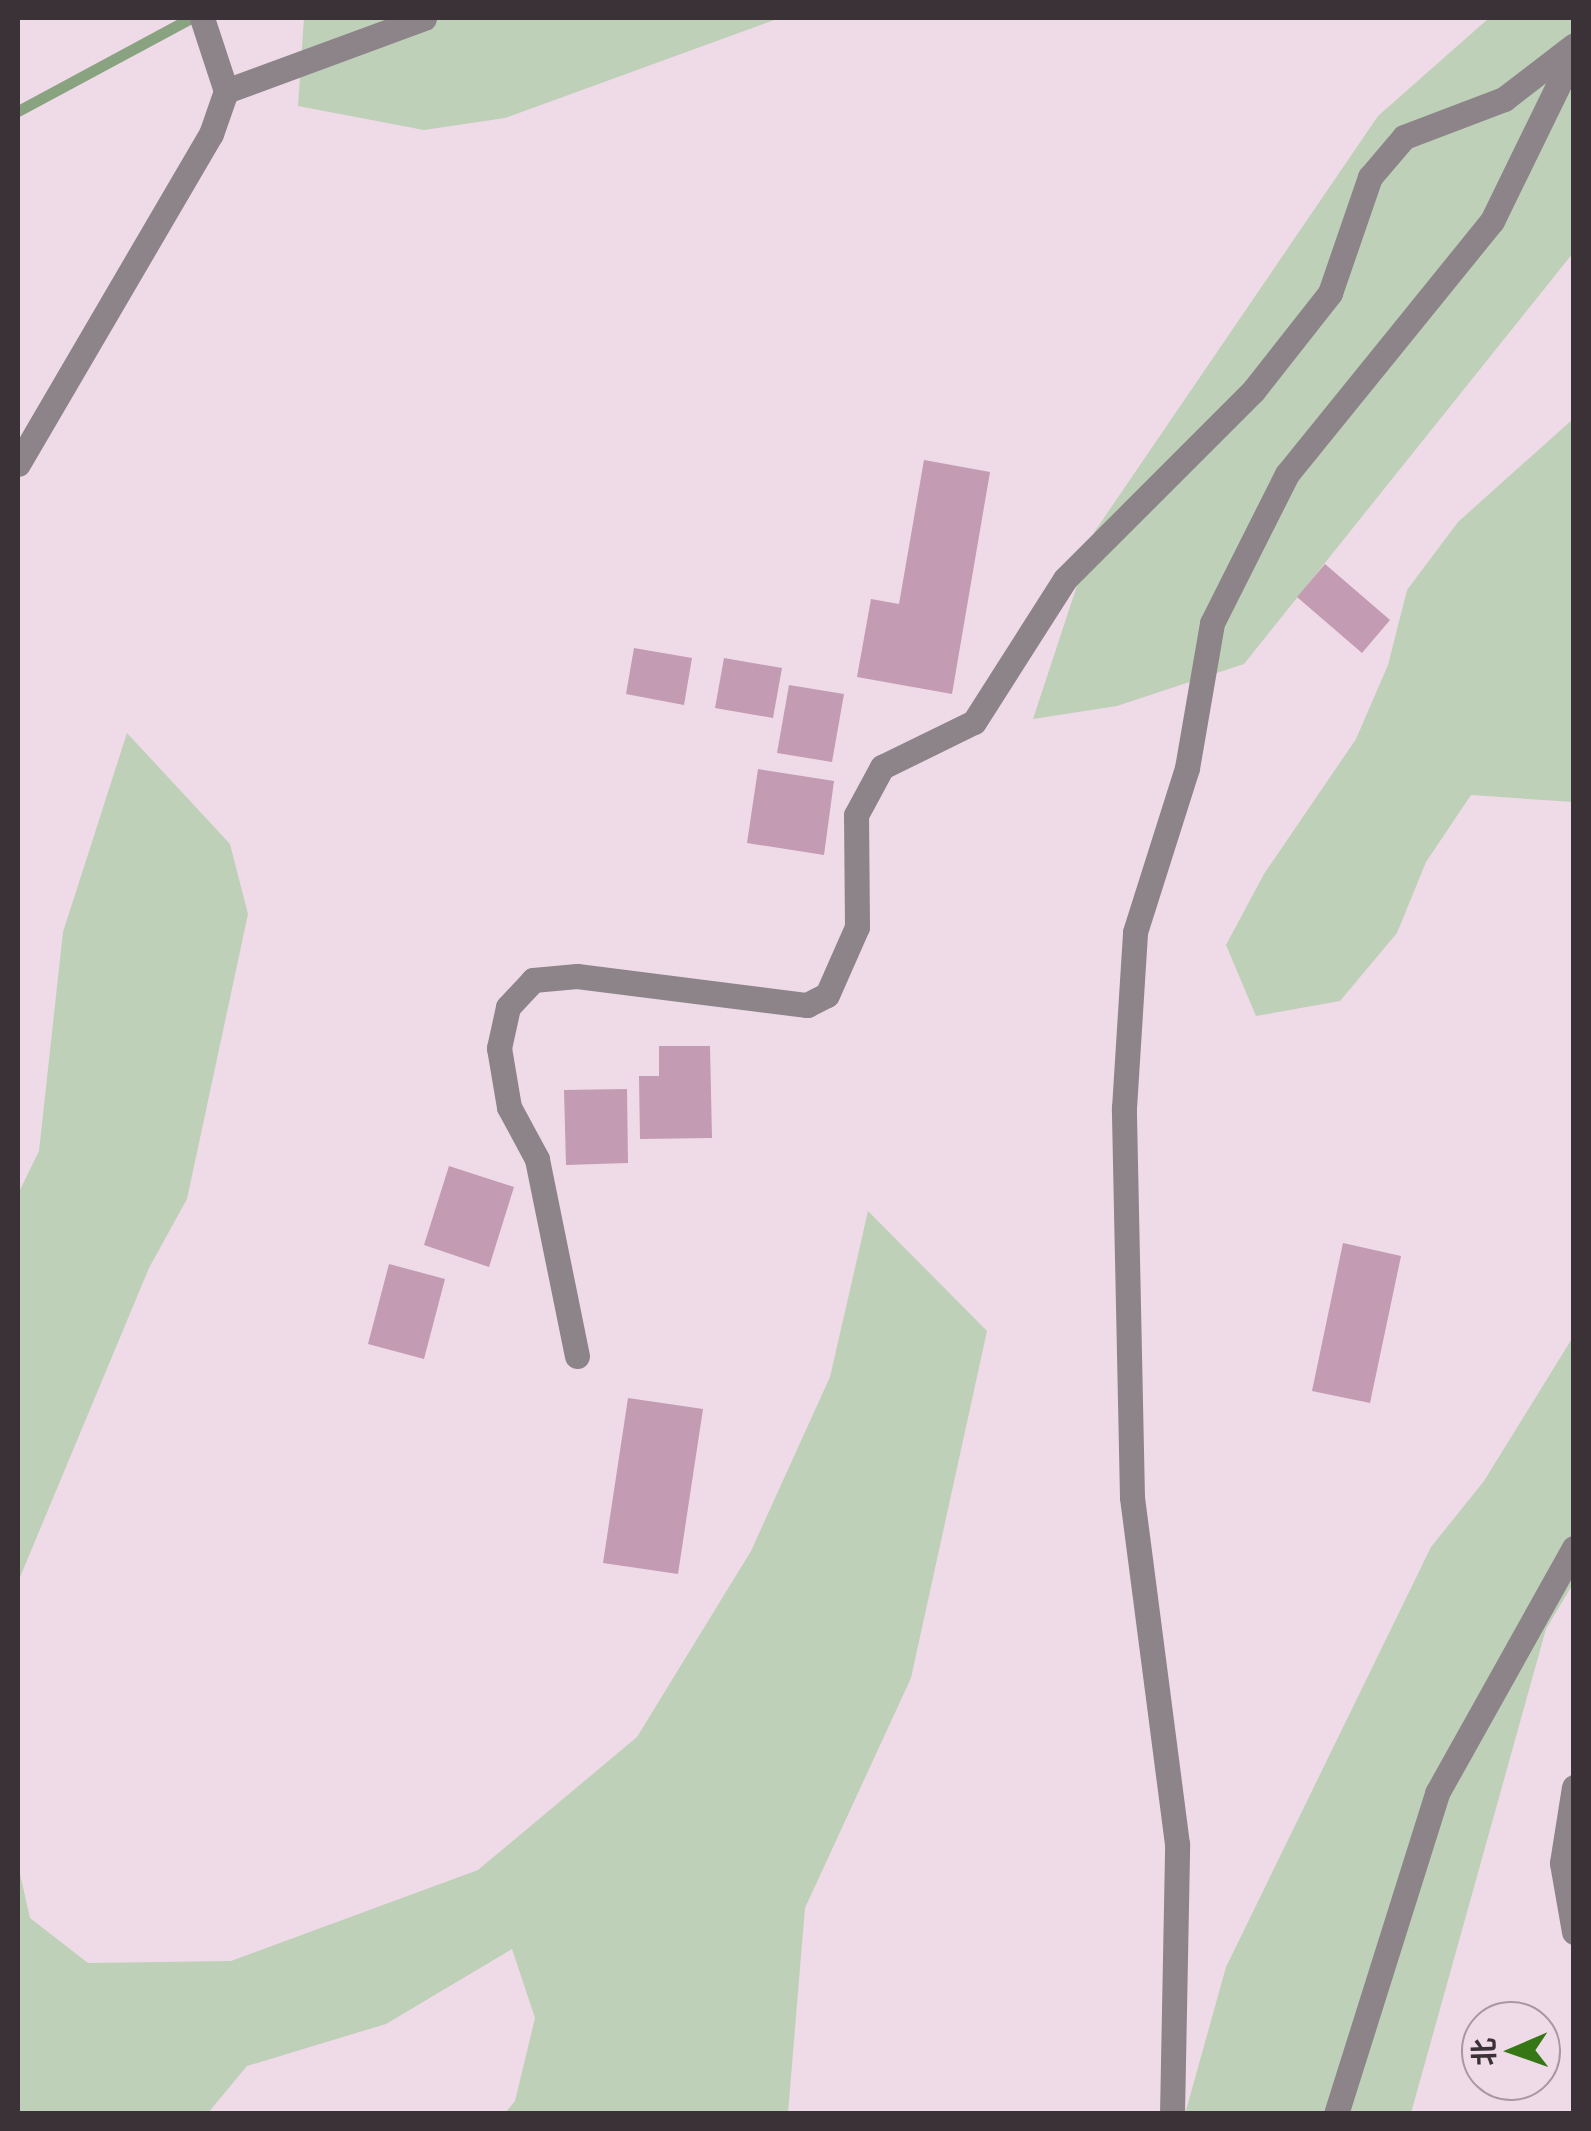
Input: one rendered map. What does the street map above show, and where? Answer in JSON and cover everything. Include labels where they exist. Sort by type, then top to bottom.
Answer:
[{"type":"street","points":[[18,464],[212,134],[226,91],[219,56],[202,18]]},
{"type":"street","points":[[226,91],[424,18]]},
{"type":"street","points":[[577,1356],[537,1160],[509,1106],[500,1048],[508,1006],[533,980],[576,976],[806,1005],[827,996],[857,927],[856,815],[882,767],[974,722],[1065,579],[1253,391],[1330,293],[1370,176],[1404,137],[1504,99],[1574,46]]},
{"type":"street","points":[[1172,2114],[1178,1844],[1132,1498],[1124,1108],[1135,932],[1187,768],[1212,623],[1287,474],[1492,220],[1574,53]]},
{"type":"street","points":[[1336,2114],[1437,1794],[1574,1548]]},
{"type":"street","points":[[1574,1786],[1562,1863],[1574,1932]]},
{"type":"green space","points":[[304,18],[780,18],[505,118],[424,130],[298,106]]},
{"type":"green space","points":[[1489,18],[1573,18],[1573,253],[1244,664],[1117,706],[1033,719],[1095,531],[1378,116]]},
{"type":"green space","points":[[1573,419],[1573,802],[1471,795],[1426,862],[1397,933],[1340,1001],[1256,1016],[1226,945],[1264,874],[1356,739],[1388,665],[1407,590],[1458,522]]},
{"type":"green space","points":[[127,733],[230,844],[248,914],[187,1199],[149,1268],[18,1582],[18,1194],[39,1151],[63,932]]},
{"type":"green space","points":[[868,1211],[987,1331],[911,1678],[805,1908],[788,2113],[505,2113],[515,2101],[535,2018],[512,1949],[386,2024],[247,2066],[208,2113],[18,2113],[18,1865],[30,1918],[88,1963],[231,1961],[478,1870],[637,1737],[751,1551],[830,1377]]},
{"type":"green space","points":[[1573,1337],[1573,1584],[1546,1629],[1411,2113],[1185,2114],[1226,1967],[1431,1547],[1484,1481]]},
{"type":"building","points":[[924,460],[990,472],[952,694],[857,677],[871,599],[899,604]]},
{"type":"building","points":[[1325,564],[1390,620],[1362,653],[1297,597]]},
{"type":"building","points":[[634,648],[692,658],[684,705],[626,694]]},
{"type":"building","points":[[724,658],[782,668],[773,718],[715,708]]},
{"type":"building","points":[[789,685],[844,694],[832,762],[777,753]]},
{"type":"building","points":[[758,769],[834,781],[824,855],[747,843]]},
{"type":"building","points":[[659,1046],[710,1046],[712,1138],[640,1139],[639,1076],[659,1076]]},
{"type":"building","points":[[627,1089],[628,1163],[566,1165],[564,1090]]},
{"type":"building","points":[[449,1166],[514,1187],[489,1267],[424,1245]]},
{"type":"building","points":[[1343,1243],[1401,1256],[1370,1403],[1312,1391]]},
{"type":"building","points":[[389,1264],[445,1279],[424,1359],[368,1344]]},
{"type":"building","points":[[628,1398],[703,1409],[678,1574],[603,1563]]},
{"type":"waterway","points":[[18,111],[191,18]]}]
